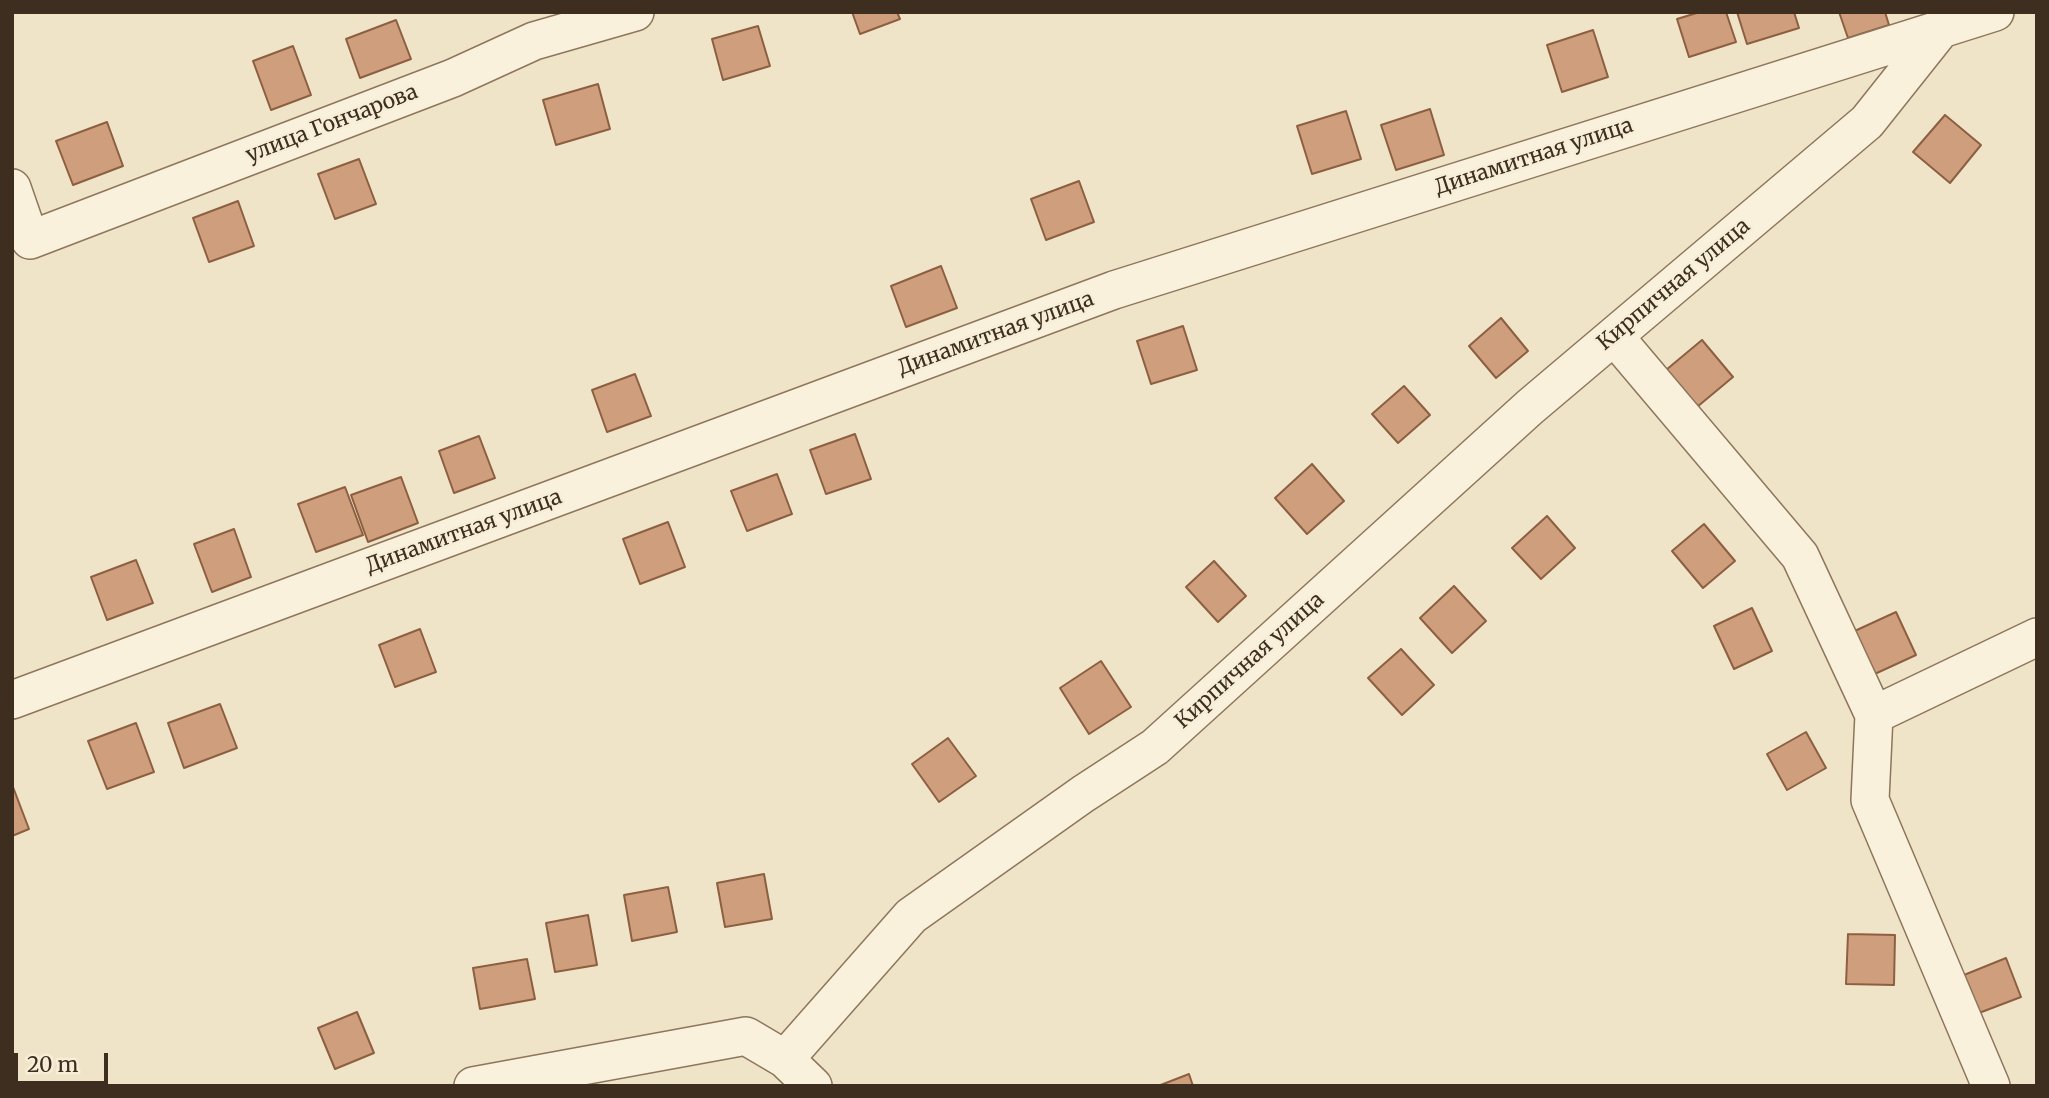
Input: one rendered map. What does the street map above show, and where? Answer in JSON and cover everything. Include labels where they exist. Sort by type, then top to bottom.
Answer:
[{"type":"street","name":"улица Гончарова","points":[[12,188],[30,240],[453,78],[531,27],[635,12]]},
{"type":"street","name":"Динамитная улица","points":[[12,701],[1114,290],[1995,12]]},
{"type":"street","name":"Кирпичная улица","points":[[474,1086],[746,1036],[797,1076],[911,916],[1083,794],[1155,747],[1530,407],[1867,122],[1941,29]]},
{"type":"street","points":[[1615,336],[1800,556],[1874,715],[1870,800],[1990,1086]]},
{"type":"street","points":[[1874,715],[2037,637]]},
{"type":"building","points":[[852,12],[897,12],[900,19],[860,34]]},
{"type":"building","points":[[1700,12],[1726,12],[1736,42],[1689,57],[1677,19]]},
{"type":"building","points":[[1737,12],[1794,12],[1799,28],[1747,44]]},
{"type":"building","points":[[1839,12],[1885,12],[1889,25],[1848,38]]},
{"type":"building","points":[[396,20],[411,59],[360,78],[346,39]]},
{"type":"building","points":[[758,26],[770,66],[723,80],[712,39]]},
{"type":"building","points":[[1593,30],[1608,77],[1562,92],[1547,45]]},
{"type":"building","points":[[293,46],[311,95],[271,110],[253,61]]},
{"type":"building","points":[[598,84],[610,129],[556,145],[543,100]]},
{"type":"building","points":[[1430,109],[1444,155],[1396,170],[1381,125]]},
{"type":"building","points":[[1346,111],[1361,159],[1312,174],[1297,126]]},
{"type":"building","points":[[1945,115],[1981,145],[1950,183],[1913,152]]},
{"type":"building","points":[[107,122],[123,166],[73,185],[56,141]]},
{"type":"building","points":[[359,159],[376,204],[335,219],[318,174]]},
{"type":"building","points":[[1079,181],[1094,222],[1046,240],[1031,199]]},
{"type":"building","points":[[238,201],[254,246],[209,262],[193,218]]},
{"type":"building","points":[[941,266],[957,308],[906,327],[891,286]]},
{"type":"building","points":[[1501,318],[1528,351],[1496,378],[1469,346]]},
{"type":"building","points":[[1183,326],[1197,370],[1151,384],[1137,341]]},
{"type":"building","points":[[1702,340],[1733,377],[1697,407],[1666,370]]},
{"type":"building","points":[[635,374],[651,416],[607,432],[592,390]]},
{"type":"building","points":[[1404,386],[1430,415],[1398,443],[1372,414]]},
{"type":"building","points":[[855,434],[871,479],[826,494],[810,450]]},
{"type":"building","points":[[479,436],[495,478],[454,493],[439,451]]},
{"type":"building","points":[[1312,464],[1344,501],[1307,534],[1275,498]]},
{"type":"building","points":[[777,474],[792,514],[747,531],[731,491]]},
{"type":"building","points":[[401,477],[418,523],[368,542],[351,495]]},
{"type":"building","points":[[345,487],[363,535],[316,552],[298,504]]},
{"type":"building","points":[[1547,516],[1575,548],[1541,579],[1512,548]]},
{"type":"building","points":[[668,522],[685,567],[640,584],[623,539]]},
{"type":"building","points":[[1704,524],[1735,561],[1703,588],[1672,551]]},
{"type":"building","points":[[234,529],[251,577],[212,592],[194,544]]},
{"type":"building","points":[[136,560],[153,603],[107,620],[91,577]]},
{"type":"building","points":[[1214,561],[1246,596],[1218,622],[1186,587]]},
{"type":"building","points":[[1454,586],[1486,621],[1452,653],[1420,618]]},
{"type":"building","points":[[1752,608],[1772,651],[1734,669],[1714,626]]},
{"type":"building","points":[[1896,612],[1916,655],[1866,678],[1846,635]]},
{"type":"building","points":[[420,629],[436,672],[395,687],[379,645]]},
{"type":"building","points":[[1401,649],[1434,685],[1402,715],[1368,678]]},
{"type":"building","points":[[1101,661],[1131,707],[1089,734],[1060,688]]},
{"type":"building","points":[[220,704],[237,748],[184,768],[168,723]]},
{"type":"building","points":[[136,723],[154,772],[107,789],[88,741]]},
{"type":"building","points":[[1806,732],[1826,768],[1787,790],[1767,754]]},
{"type":"building","points":[[948,738],[976,776],[939,802],[912,764]]},
{"type":"building","points":[[12,788],[29,829],[12,836]]},
{"type":"building","points":[[764,874],[772,919],[725,927],[717,883]]},
{"type":"building","points":[[668,887],[677,932],[632,941],[624,895]]},
{"type":"building","points":[[588,915],[597,965],[555,972],[546,923]]},
{"type":"building","points":[[1848,934],[1895,935],[1894,985],[1846,984]]},
{"type":"building","points":[[2006,958],[2021,997],[1979,1013],[1964,975]]},
{"type":"building","points":[[527,959],[535,999],[480,1009],[473,968]]},
{"type":"building","points":[[357,1012],[374,1053],[335,1069],[318,1028]]},
{"type":"building","points":[[1189,1074],[1193,1086],[1158,1086]]}]
